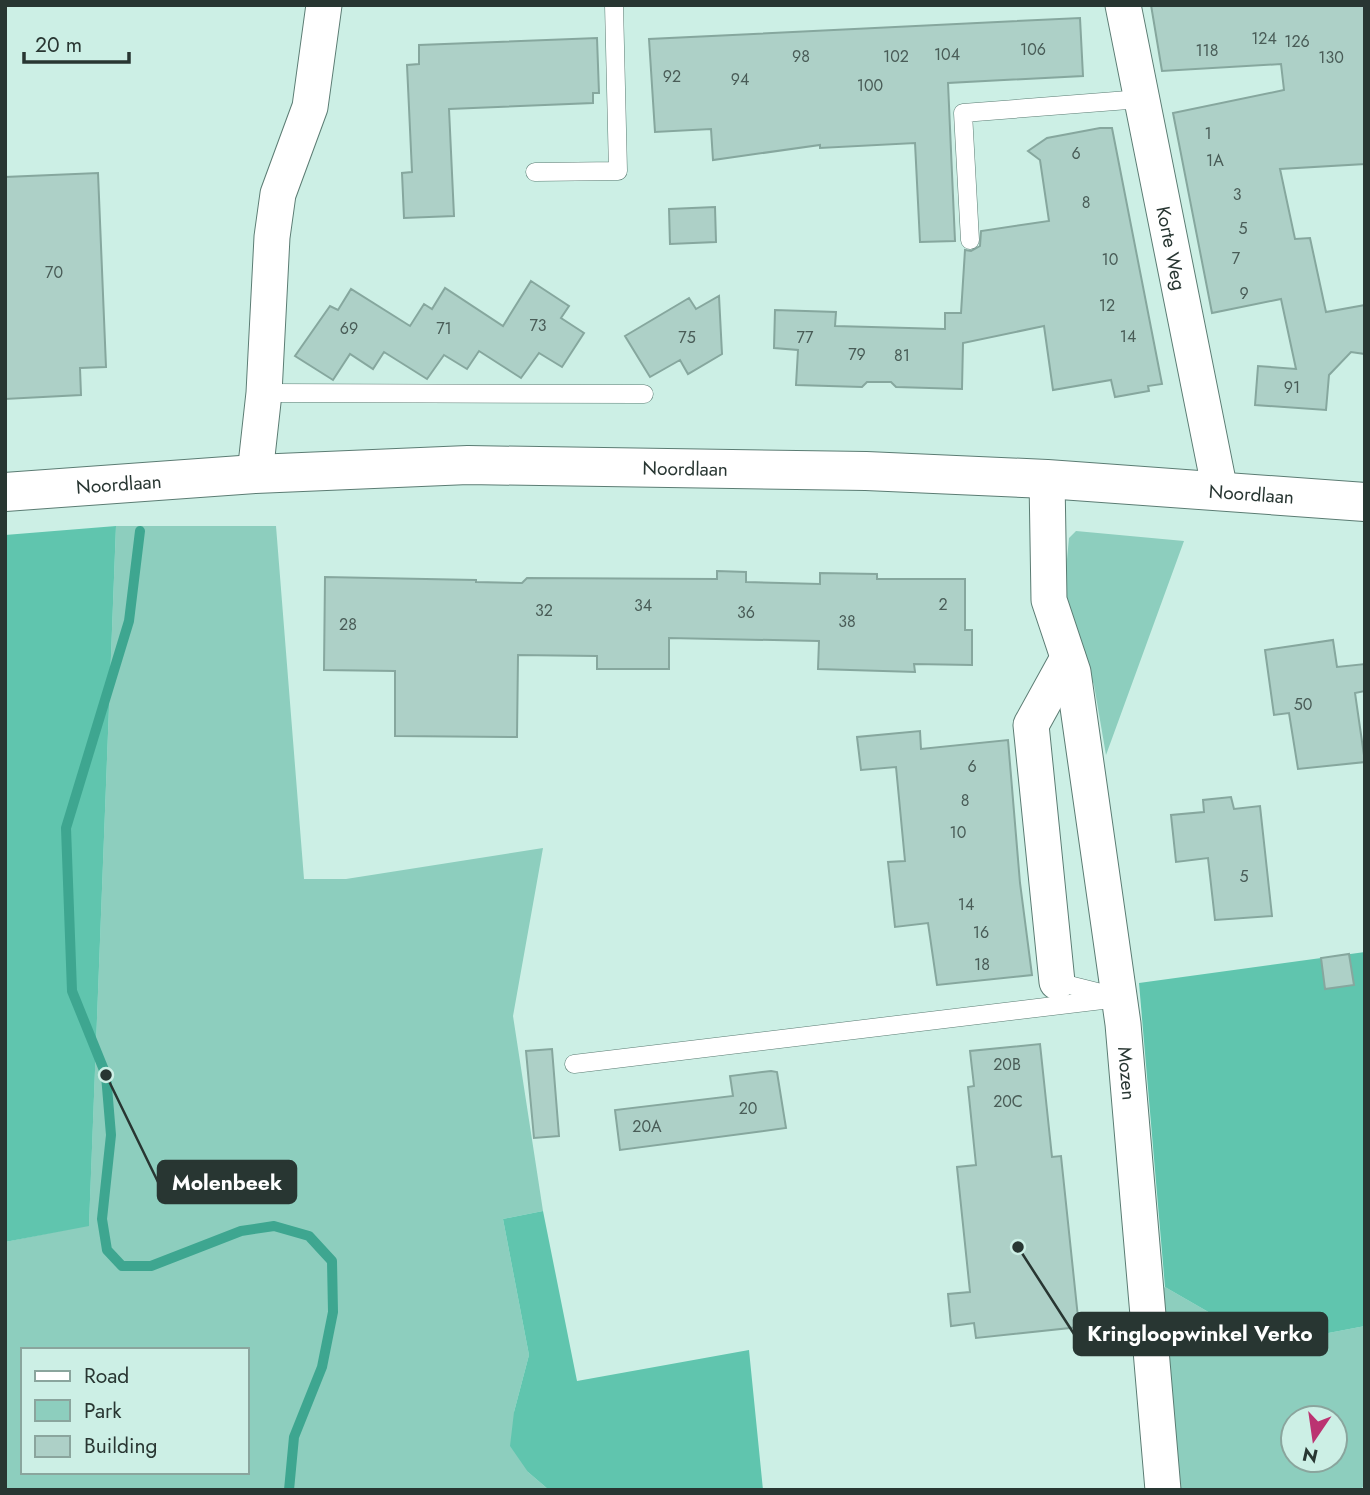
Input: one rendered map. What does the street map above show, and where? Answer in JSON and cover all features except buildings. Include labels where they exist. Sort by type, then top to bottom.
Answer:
[{"type":"street","points":[[255,474],[264,393],[272,237],[278,194],[310,107],[324,5]]},
{"type":"street","name":"Korte Weg","points":[[1123,5],[1220,491]]},
{"type":"street","name":"Noordlaan","points":[[5,492],[255,474],[468,465],[866,471],[1046,479],[1365,502]]},
{"type":"street","name":"Mozen","points":[[1046,479],[1049,600],[1073,672],[1119,998],[1163,1490]]},
{"type":"street","points":[[1057,982],[1031,725],[1068,658]]},
{"type":"lane","points":[[536,172],[618,171],[614,5]]},
{"type":"lane","points":[[970,240],[963,113],[1141,99]]},
{"type":"lane","points":[[264,393],[644,394]]},
{"type":"lane","points":[[1057,982],[1119,998]]},
{"type":"lane","points":[[574,1064],[1119,998]]},
{"type":"green space","points":[[116,526],[276,526],[304,879],[346,879],[543,848],[513,1016],[543,1211],[503,1219],[529,1355],[514,1412],[528,1472],[549,1490],[5,1490],[5,1242],[89,1225]]},
{"type":"green space","points":[[116,526],[89,1226],[5,1242],[5,535]]},
{"type":"green space","points":[[1076,531],[1184,541],[1106,755],[1094,685],[1064,591],[1069,538]]},
{"type":"green space","points":[[1365,952],[1365,1326],[1318,1335],[1231,1325],[1165,1287],[1139,983]]},
{"type":"green space","points":[[543,1211],[577,1381],[749,1350],[763,1490],[549,1490],[528,1472],[510,1446],[514,1412],[529,1355],[503,1219]]},
{"type":"green space","points":[[1165,1287],[1231,1325],[1318,1335],[1365,1326],[1365,1483],[1361,1490],[1163,1490],[1147,1300]]},
{"type":"waterway","points":[[140,531],[129,621],[66,828],[72,991],[106,1075],[111,1135],[102,1219],[107,1250],[122,1266],[151,1266],[241,1231],[274,1226],[309,1236],[332,1261],[333,1312],[322,1367],[294,1437],[289,1490]]},
{"type":"place","name":"Molenbeek","points":[[106,1075]]},
{"type":"place","name":"Kringloopwinkel Verko","points":[[1018,1247]]}]
